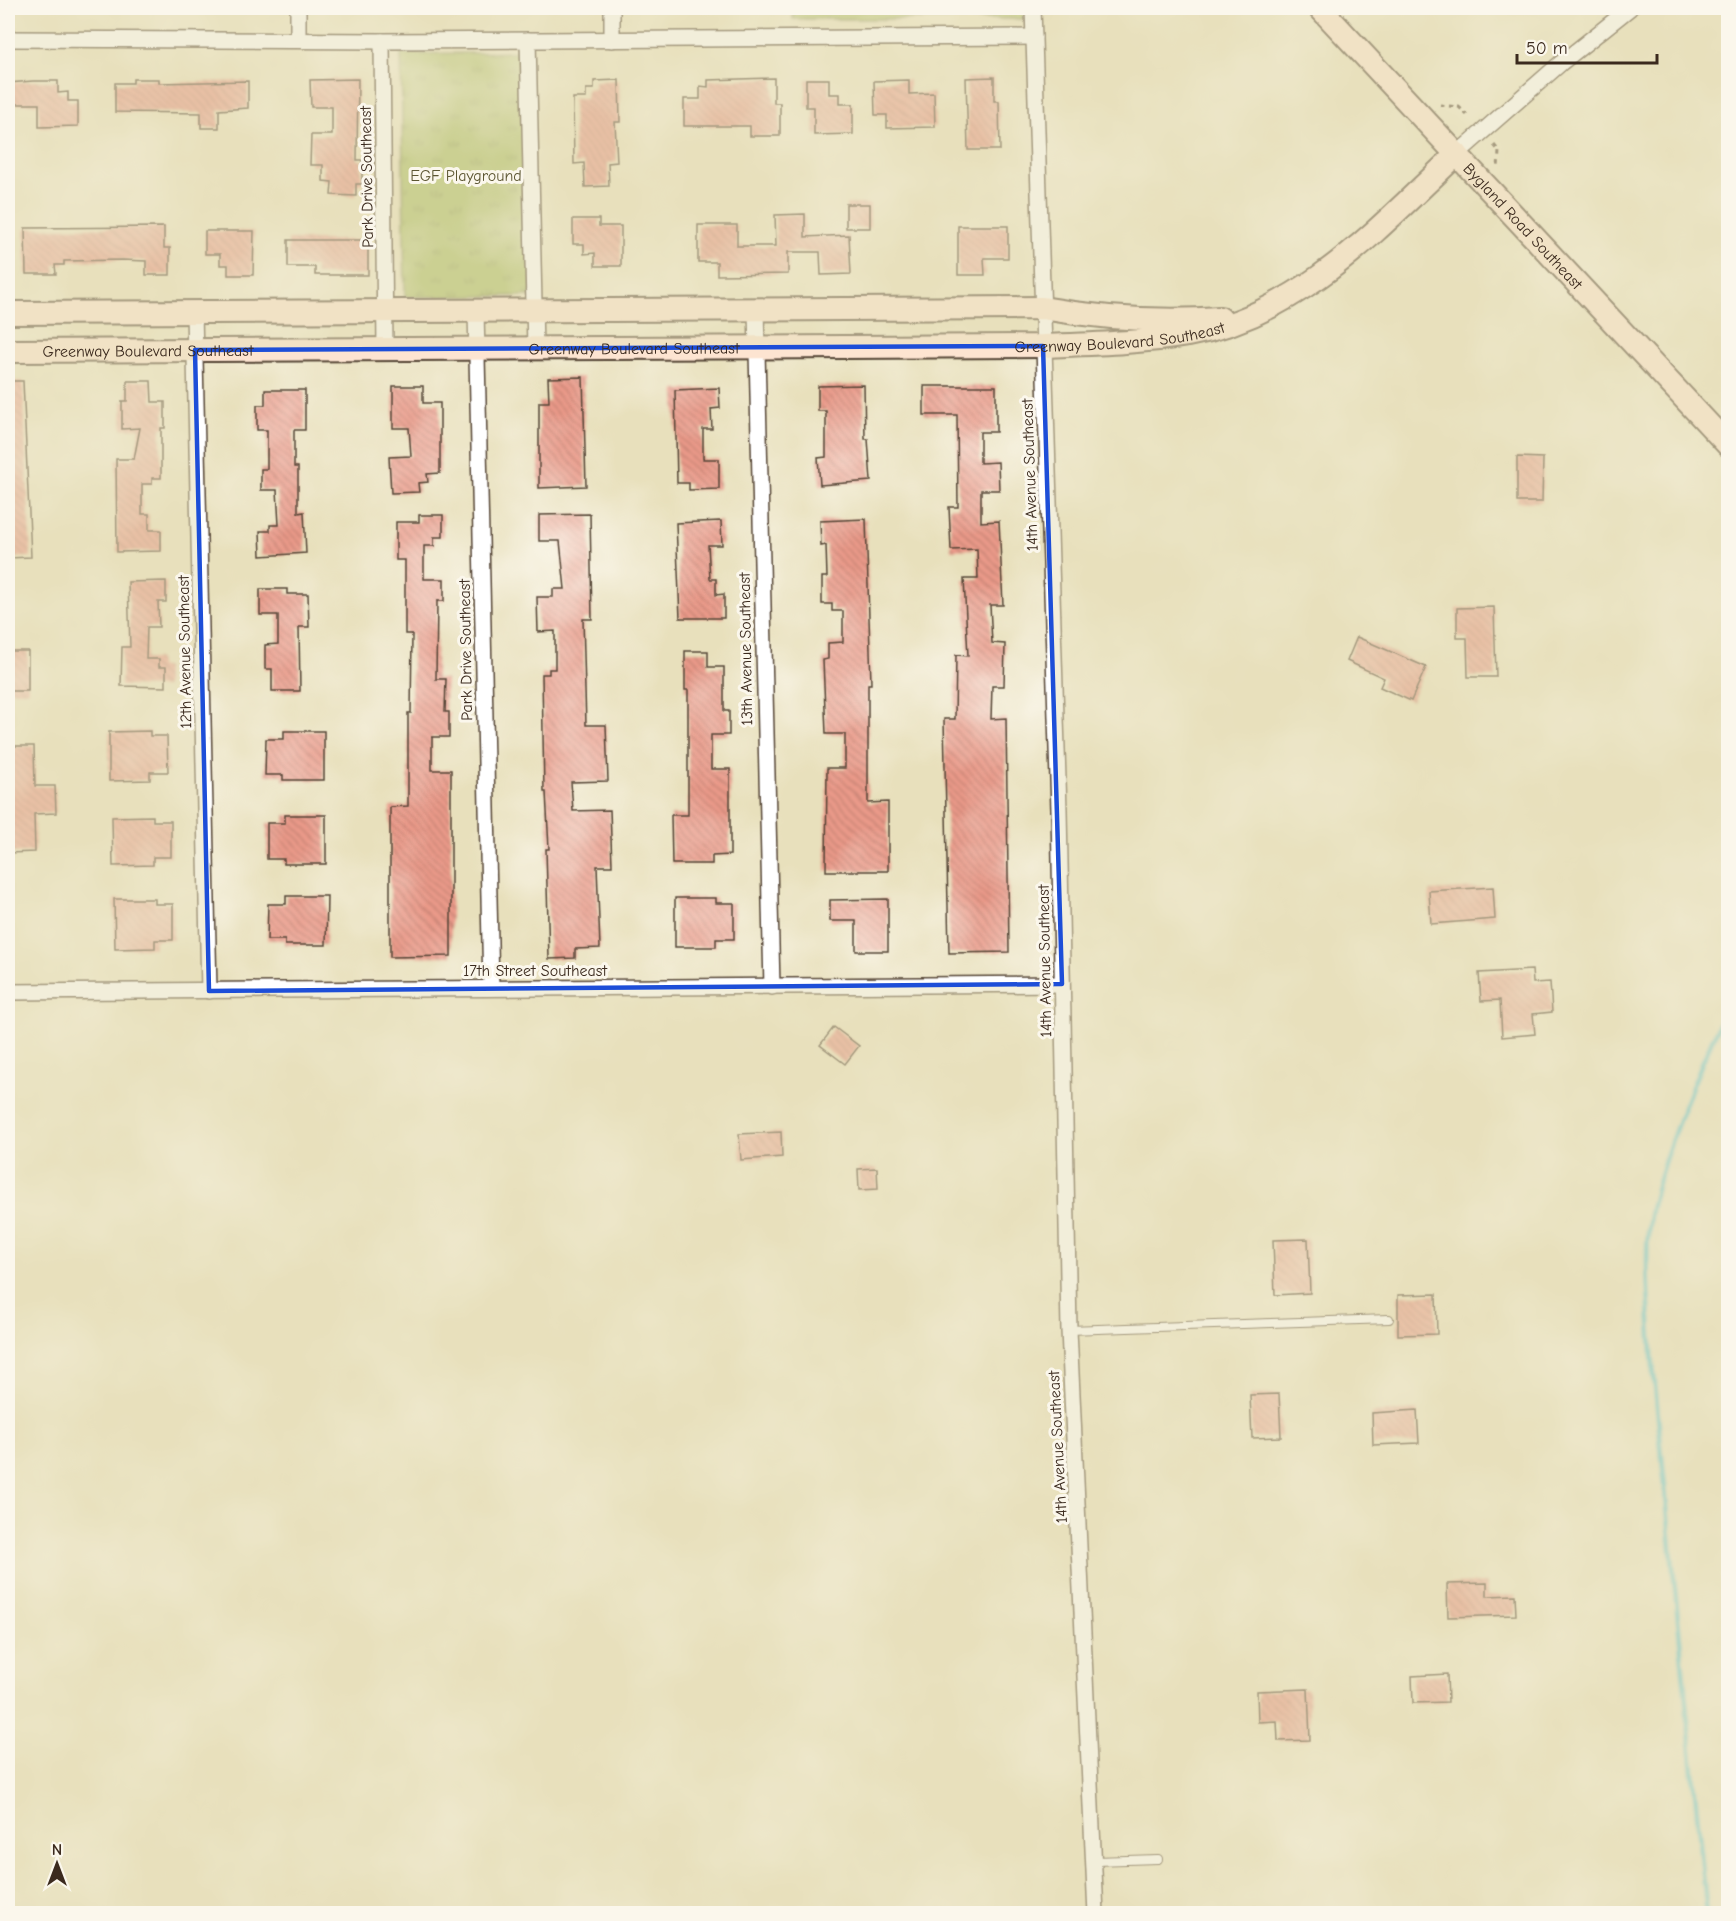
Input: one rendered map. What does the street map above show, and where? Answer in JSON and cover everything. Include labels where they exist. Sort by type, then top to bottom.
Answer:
[{"type":"street","points":[[298,8],[298,40]]},
{"type":"street","points":[[612,8],[612,40]]},
{"type":"street","name":"14th Avenue Southeast","points":[[1033,8],[1042,346],[1059,810],[1070,1330],[1096,1914]]},
{"type":"street","name":"Bygland Road Southeast","points":[[1320,8],[1728,445]]},
{"type":"street","points":[[1457,154],[1553,70],[1630,8]]},
{"type":"street","points":[[8,39],[612,40],[1034,37]]},
{"type":"street","name":"Park Drive Southeast","points":[[382,40],[385,349]]},
{"type":"street","points":[[528,40],[535,348]]},
{"type":"street","name":"Greenway Boulevard Southeast","points":[[8,351],[1042,346],[1132,342],[1190,334],[1255,313],[1294,295],[1323,276],[1457,154]]},
{"type":"street","name":"Greenway Boulevard Southeast","points":[[8,313],[1042,308],[1068,313],[1218,318],[1255,313]]},
{"type":"street","name":"13th Avenue Southeast","points":[[756,309],[772,987]]},
{"type":"street","name":"Park Drive Southeast","points":[[476,310],[491,988]]},
{"type":"street","name":"12th Avenue Southeast","points":[[194,312],[209,991]]},
{"type":"street","name":"17th Street Southeast","points":[[8,992],[1062,984]]},
{"type":"lane","points":[[1070,1330],[1389,1319]]},
{"type":"lane","points":[[1095,1861],[1158,1859]]},
{"type":"highlighted area","points":[[1043,346],[1062,984],[209,991],[195,350]]},
{"type":"green space","points":[[793,8],[1023,8],[1023,19],[793,19]]},
{"type":"green space","name":"EGF Playground","points":[[525,52],[532,296],[405,297],[401,54]]},
{"type":"building","points":[[994,77],[994,101],[999,101],[1000,150],[968,150],[966,78]]},
{"type":"building","points":[[774,78],[774,103],[780,103],[780,136],[750,136],[750,126],[684,126],[684,99],[700,99],[700,86],[708,87],[708,80]]},
{"type":"building","points":[[133,79],[159,79],[159,83],[248,81],[248,108],[219,110],[219,128],[201,128],[201,113],[115,112],[115,83],[133,83]]},
{"type":"building","points":[[358,79],[357,160],[362,160],[362,184],[356,184],[356,196],[331,195],[332,182],[323,181],[323,165],[310,165],[311,135],[332,135],[332,107],[311,107],[310,80]]},
{"type":"building","points":[[806,79],[829,79],[829,94],[840,94],[840,104],[853,104],[853,134],[814,135],[814,107],[806,107]]},
{"type":"building","points":[[619,80],[620,122],[615,122],[617,162],[608,163],[609,186],[585,187],[584,163],[574,164],[573,98],[586,98],[586,89],[594,89],[594,81]]},
{"type":"building","points":[[909,80],[909,94],[934,93],[935,127],[887,128],[887,115],[875,115],[874,81]]},
{"type":"building","points":[[58,81],[58,93],[68,92],[68,101],[78,101],[78,126],[39,127],[39,104],[8,104],[8,83]]},
{"type":"building","points":[[846,204],[870,204],[870,228],[846,228]]},
{"type":"building","points":[[805,214],[805,237],[849,235],[851,274],[821,275],[820,252],[788,252],[788,274],[717,275],[717,262],[698,262],[698,225],[737,225],[737,246],[776,246],[775,215]]},
{"type":"building","points":[[573,219],[599,219],[599,226],[621,226],[621,266],[595,266],[595,253],[584,254],[584,244],[573,244]]},
{"type":"building","points":[[958,226],[1008,226],[1008,258],[984,258],[985,275],[958,275]]},
{"type":"building","points":[[164,227],[164,248],[170,248],[170,275],[146,275],[146,261],[122,260],[64,261],[64,265],[55,265],[56,274],[26,274],[25,228]]},
{"type":"building","points":[[205,231],[254,231],[253,275],[228,275],[228,265],[220,265],[220,254],[205,254]]},
{"type":"building","points":[[288,240],[368,240],[368,275],[315,275],[315,267],[288,267]]},
{"type":"building","points":[[583,377],[586,486],[539,488],[539,402],[549,402],[548,378]]},
{"type":"building","points":[[8,381],[23,381],[31,557],[8,558]]},
{"type":"building","points":[[127,381],[151,381],[152,402],[165,402],[165,428],[161,428],[161,478],[152,478],[152,484],[142,484],[142,514],[149,514],[149,530],[161,530],[161,551],[117,552],[116,459],[134,459],[140,428],[122,429],[122,401],[127,401]]},
{"type":"building","points":[[864,385],[865,439],[868,439],[871,481],[820,485],[818,458],[826,457],[826,411],[818,411],[818,386]]},
{"type":"building","points":[[393,386],[423,386],[423,403],[440,403],[440,473],[427,474],[428,482],[418,483],[419,492],[391,493],[389,457],[411,456],[409,428],[393,428]]},
{"type":"building","points":[[924,386],[996,386],[996,432],[980,432],[980,463],[998,462],[999,490],[981,490],[981,522],[999,521],[1003,605],[990,605],[992,643],[1005,644],[1004,686],[992,686],[991,719],[1006,718],[1009,952],[949,953],[944,719],[955,719],[956,655],[968,656],[964,579],[978,579],[977,549],[951,550],[949,507],[958,507],[957,415],[924,415]]},
{"type":"building","points":[[719,388],[720,408],[711,409],[712,429],[703,429],[703,459],[719,459],[719,489],[689,490],[689,483],[677,483],[675,390]]},
{"type":"building","points":[[265,390],[305,390],[305,430],[294,430],[294,467],[298,467],[298,513],[304,512],[306,553],[261,556],[260,531],[270,531],[270,525],[279,525],[277,490],[261,490],[261,469],[267,469],[267,430],[257,430],[257,405],[265,405]]},
{"type":"building","points":[[1517,457],[1543,458],[1542,502],[1517,502]]},
{"type":"building","points":[[590,514],[592,619],[583,619],[586,725],[606,725],[608,781],[571,782],[573,811],[610,810],[612,866],[597,866],[600,948],[575,949],[575,958],[549,959],[546,849],[549,849],[546,792],[544,792],[542,674],[549,674],[549,669],[555,669],[555,631],[538,632],[537,597],[553,597],[553,589],[565,589],[560,541],[539,541],[539,515]]},
{"type":"building","points":[[419,515],[443,515],[443,537],[434,537],[434,546],[424,546],[424,579],[444,579],[444,601],[437,601],[436,679],[446,679],[445,712],[449,712],[449,737],[432,737],[432,770],[451,770],[451,956],[390,957],[390,807],[408,806],[408,713],[411,713],[412,634],[405,634],[405,560],[396,560],[396,522],[419,522]]},
{"type":"building","points":[[866,519],[871,684],[868,684],[868,803],[888,802],[888,871],[826,871],[827,768],[845,768],[845,734],[826,734],[823,660],[828,659],[828,643],[843,642],[843,611],[832,611],[832,604],[822,604],[822,577],[827,577],[826,545],[821,546],[820,521]]},
{"type":"building","points":[[721,521],[722,545],[708,545],[710,579],[716,579],[716,595],[724,594],[724,618],[680,618],[676,523]]},
{"type":"building","points":[[166,581],[166,602],[158,602],[159,627],[147,627],[146,659],[159,659],[159,667],[166,667],[166,687],[121,686],[122,647],[130,647],[128,582]]},
{"type":"building","points":[[260,589],[287,589],[287,594],[308,594],[309,627],[299,627],[300,691],[272,691],[272,669],[265,669],[265,645],[278,644],[278,615],[260,615]]},
{"type":"building","points":[[1494,607],[1496,677],[1468,677],[1467,638],[1457,638],[1457,608]]},
{"type":"building","points":[[1357,637],[1426,667],[1411,701],[1380,687],[1384,678],[1347,661]]},
{"type":"building","points":[[8,651],[28,651],[28,691],[8,691]]},
{"type":"building","points":[[685,651],[708,651],[708,667],[724,667],[724,711],[729,711],[729,735],[711,735],[711,769],[730,769],[730,855],[712,856],[712,864],[672,864],[671,815],[688,815],[688,690],[685,690]]},
{"type":"building","points":[[150,731],[150,736],[167,736],[168,772],[150,772],[150,780],[109,781],[109,732]]},
{"type":"building","points":[[284,731],[324,731],[324,780],[283,780],[283,775],[265,775],[266,739],[284,739]]},
{"type":"building","points":[[8,746],[34,746],[35,786],[55,786],[56,813],[34,814],[35,852],[8,853]]},
{"type":"building","points":[[285,815],[326,815],[326,864],[284,864],[284,859],[267,859],[267,823],[285,823]]},
{"type":"building","points":[[153,816],[153,821],[171,821],[171,857],[153,857],[153,865],[113,866],[112,817]]},
{"type":"building","points":[[1493,887],[1495,919],[1431,924],[1429,891]]},
{"type":"building","points":[[286,896],[327,896],[326,945],[285,945],[285,940],[267,940],[268,904],[286,904]]},
{"type":"building","points":[[675,898],[716,898],[716,903],[734,903],[734,939],[716,939],[716,947],[675,947]]},
{"type":"building","points":[[114,899],[155,899],[155,904],[173,904],[173,940],[155,940],[155,948],[115,949]]},
{"type":"building","points":[[888,899],[888,951],[856,951],[856,921],[830,921],[830,900]]},
{"type":"building","points":[[1532,970],[1533,983],[1550,982],[1552,1012],[1533,1014],[1535,1034],[1502,1037],[1500,1000],[1481,1001],[1479,973]]},
{"type":"building","points":[[834,1027],[859,1046],[845,1064],[820,1045]]},
{"type":"building","points":[[781,1132],[782,1157],[741,1160],[739,1134]]},
{"type":"building","points":[[877,1168],[878,1189],[859,1190],[858,1169]]},
{"type":"building","points":[[1308,1239],[1310,1293],[1275,1295],[1273,1240]]},
{"type":"building","points":[[1436,1294],[1437,1334],[1398,1335],[1398,1295]]},
{"type":"building","points":[[1279,1394],[1281,1437],[1252,1438],[1250,1395]]},
{"type":"building","points":[[1417,1410],[1419,1443],[1373,1445],[1372,1413]]},
{"type":"building","points":[[1487,1583],[1487,1596],[1515,1595],[1516,1615],[1448,1617],[1447,1584]]},
{"type":"building","points":[[1447,1674],[1448,1702],[1413,1703],[1412,1676]]},
{"type":"building","points":[[1308,1689],[1310,1740],[1278,1741],[1277,1721],[1258,1722],[1257,1691]]},
{"type":"waterway","points":[[1707,1914],[1652,1355],[1648,1241],[1652,1205],[1667,1155],[1696,1078],[1728,1005]]}]
